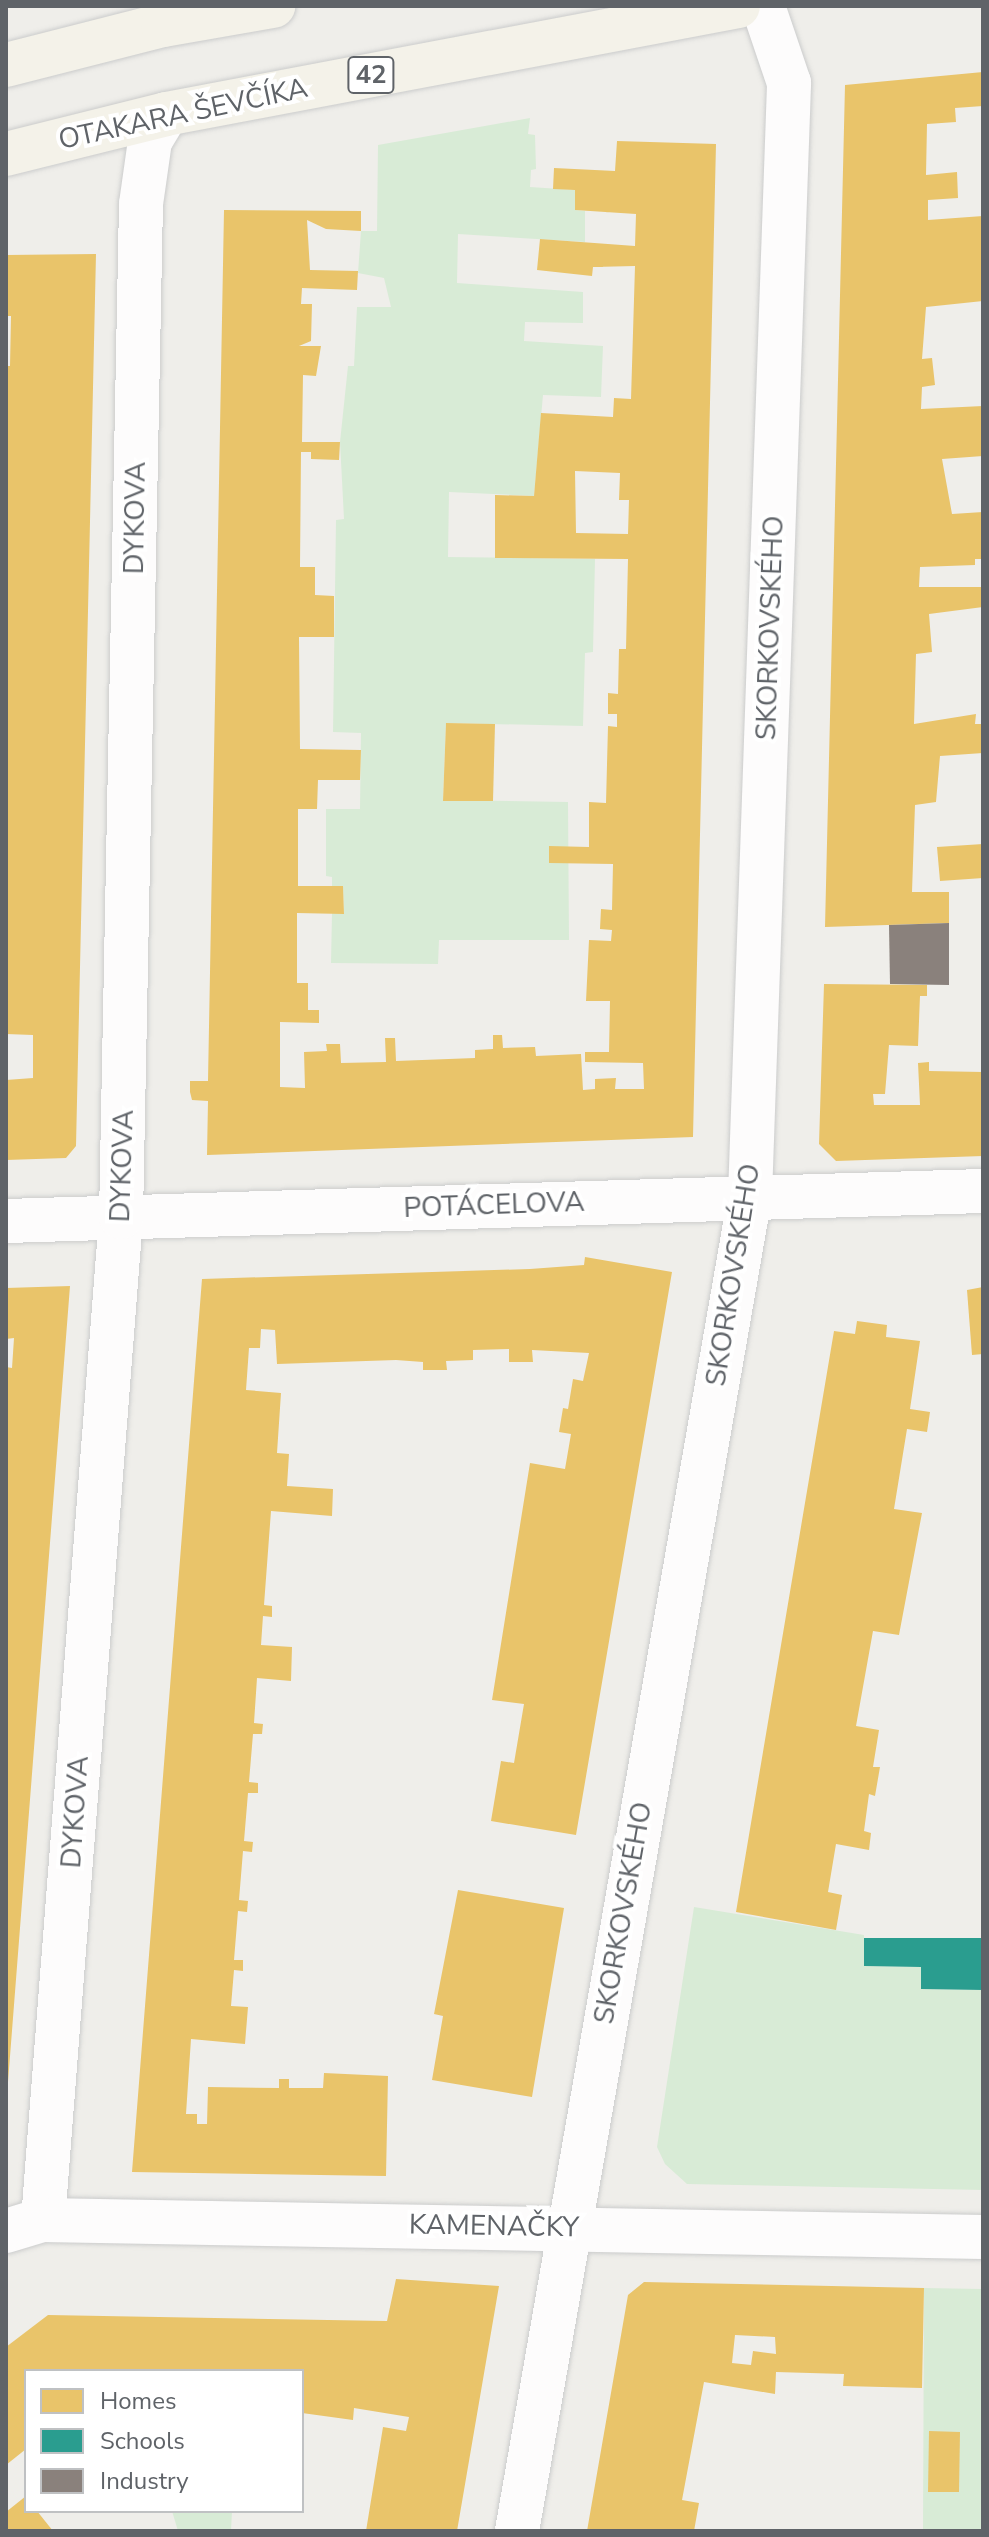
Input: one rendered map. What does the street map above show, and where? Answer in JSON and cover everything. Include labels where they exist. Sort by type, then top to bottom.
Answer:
[{"type":"main road","points":[[6,65],[163,25],[273,6]]},
{"type":"main road","name":"OTAKARA ŠEVČÍKA","points":[[6,154],[166,114],[738,6]]},
{"type":"street","name":"SKORKOVSKÉHO","points":[[517,2531],[750,1196],[789,83],[763,6]]},
{"type":"street","name":"DYKOVA","points":[[25,2225],[121,1217],[141,204],[150,141],[166,114]]},
{"type":"street","name":"POTÁCELOVA","points":[[6,1221],[983,1191]]},
{"type":"street","name":"KAMENAČKY","points":[[25,2225],[568,2227],[983,2237]]},
{"type":"green space","points":[[530,118],[528,134],[535,135],[536,169],[531,170],[530,187],[575,190],[575,210],[585,211],[585,242],[458,234],[457,283],[583,292],[583,323],[525,322],[524,341],[603,346],[601,397],[543,395],[534,496],[449,492],[448,557],[595,559],[593,652],[585,653],[583,726],[446,723],[443,800],[568,802],[569,940],[439,940],[438,964],[331,963],[332,913],[344,913],[343,887],[332,886],[332,877],[326,876],[326,809],[360,809],[361,733],[333,732],[336,520],[344,519],[340,442],[348,366],[354,366],[357,307],[391,307],[384,278],[358,273],[361,231],[377,231],[378,145]]},
{"type":"green space","points":[[694,1907],[864,1935],[864,1966],[921,1967],[921,1989],[983,1990],[983,2190],[687,2184],[665,2164],[657,2147]]},
{"type":"green space","points":[[924,2288],[983,2289],[983,2531],[923,2531]]},
{"type":"green space","points":[[173,2513],[232,2513],[231,2531],[178,2531]]},
{"type":"building: Homes","points":[[983,72],[983,106],[955,108],[956,122],[927,124],[926,175],[957,172],[958,198],[928,200],[928,220],[983,216],[983,301],[926,307],[922,359],[932,358],[935,385],[922,387],[921,409],[983,406],[983,456],[942,459],[952,514],[983,512],[983,559],[975,559],[975,565],[920,567],[919,587],[983,587],[983,607],[929,614],[932,652],[916,654],[914,724],[976,714],[975,724],[983,724],[983,753],[940,756],[936,802],[915,805],[912,892],[949,892],[949,923],[825,927],[845,85]]},
{"type":"building: Homes","points":[[617,141],[716,144],[693,1137],[207,1155],[208,1101],[192,1100],[190,1081],[208,1081],[224,210],[361,211],[361,231],[326,229],[307,220],[310,270],[358,271],[357,290],[302,288],[301,304],[312,304],[311,341],[299,346],[321,346],[316,376],[303,375],[302,442],[340,442],[339,460],[311,459],[311,452],[301,452],[300,567],[315,567],[315,595],[334,596],[334,637],[299,637],[300,749],[361,750],[360,780],[318,780],[317,809],[298,809],[298,886],[343,886],[344,914],[297,913],[297,983],[308,983],[308,1010],[319,1010],[319,1023],[280,1022],[280,1087],[305,1088],[304,1052],[327,1051],[326,1044],[340,1044],[341,1063],[386,1062],[385,1038],[395,1038],[396,1061],[475,1058],[475,1050],[493,1049],[493,1035],[502,1035],[503,1048],[535,1047],[536,1056],[581,1054],[583,1090],[595,1089],[595,1079],[616,1078],[615,1089],[644,1089],[643,1063],[585,1062],[585,1052],[609,1052],[610,1001],[586,1001],[589,940],[611,941],[612,930],[600,929],[601,909],[612,910],[613,864],[549,863],[549,846],[589,847],[589,802],[606,803],[608,726],[617,727],[617,714],[608,714],[608,693],[618,694],[619,649],[626,649],[628,559],[495,558],[495,495],[534,496],[541,413],[613,417],[614,398],[631,399],[635,266],[593,267],[592,276],[537,270],[540,239],[635,246],[636,214],[575,210],[575,190],[553,189],[554,168],[615,171]],"holes":[[[575,471],[620,473],[619,500],[629,500],[628,534],[576,533]]]},
{"type":"building: Homes","points":[[96,254],[76,1146],[66,1158],[6,1160],[6,1080],[33,1078],[33,1035],[6,1034],[6,366],[10,366],[11,316],[6,316],[6,255]]},
{"type":"building: Homes","points":[[446,723],[495,724],[493,801],[443,801]]},
{"type":"building: Homes","points":[[983,844],[983,878],[940,881],[937,847]]},
{"type":"building: Homes","points":[[824,984],[927,985],[927,996],[920,996],[918,1046],[889,1045],[885,1094],[873,1094],[874,1105],[920,1105],[918,1063],[929,1062],[929,1071],[983,1072],[983,1156],[836,1161],[819,1144]]},
{"type":"building: Homes","points":[[585,1257],[672,1272],[576,1835],[491,1821],[501,1761],[514,1763],[524,1704],[492,1700],[530,1463],[565,1469],[571,1434],[559,1432],[563,1408],[568,1409],[573,1379],[583,1381],[589,1353],[532,1350],[533,1362],[509,1362],[509,1349],[473,1350],[473,1360],[446,1361],[447,1370],[423,1370],[423,1362],[396,1360],[277,1364],[275,1330],[261,1329],[260,1348],[249,1348],[246,1390],[281,1393],[277,1453],[289,1454],[287,1486],[333,1489],[332,1516],[271,1511],[264,1605],[272,1606],[272,1617],[263,1616],[261,1645],[292,1647],[291,1681],[257,1678],[254,1723],[263,1724],[262,1734],[253,1734],[249,1782],[258,1783],[258,1793],[248,1793],[244,1841],[253,1842],[252,1852],[243,1851],[239,1900],[248,1901],[247,1912],[238,1911],[234,1960],[243,1960],[243,1971],[234,1970],[231,2006],[248,2007],[245,2044],[191,2039],[186,2114],[197,2114],[197,2124],[207,2124],[208,2087],[279,2088],[279,2079],[289,2079],[289,2088],[323,2088],[324,2073],[388,2076],[386,2176],[132,2172],[202,1279],[530,1269],[584,1265]]},
{"type":"building: Homes","points":[[70,1286],[6,2082],[6,1367],[12,1368],[14,1338],[6,1339],[6,1288]]},
{"type":"building: Homes","points":[[983,1287],[983,1354],[972,1355],[967,1290]]},
{"type":"building: Homes","points":[[857,1321],[887,1325],[886,1337],[920,1341],[910,1409],[930,1412],[927,1432],[907,1429],[894,1509],[922,1513],[899,1635],[873,1631],[856,1726],[879,1730],[873,1767],[880,1767],[875,1796],[869,1794],[864,1831],[871,1833],[869,1850],[836,1844],[828,1892],[842,1895],[836,1930],[736,1912],[834,1331],[855,1334]]},
{"type":"building: Homes","points":[[458,1890],[564,1908],[532,2097],[432,2080],[443,2016],[434,2014]]},
{"type":"building: Homes","points":[[396,2279],[499,2286],[457,2531],[366,2531],[383,2427],[406,2431],[409,2417],[354,2408],[353,2420],[304,2413],[304,2369],[24,2369],[24,2451],[6,2465],[6,2347],[48,2315],[387,2321]]},
{"type":"building: Homes","points":[[644,2282],[924,2288],[922,2388],[843,2386],[844,2374],[776,2372],[775,2394],[704,2382],[682,2500],[699,2503],[694,2531],[587,2531],[628,2295]],"holes":[[[735,2335],[775,2337],[776,2354],[753,2351],[751,2365],[732,2363]]]},
{"type":"building: Homes","points":[[929,2431],[960,2432],[959,2492],[928,2492]]},
{"type":"building: Homes","points":[[24,2498],[24,2513],[39,2513],[53,2531],[6,2531],[6,2512]]},
{"type":"building: Schools","points":[[864,1938],[983,1938],[983,1990],[921,1989],[921,1967],[864,1966]]},
{"type":"building: Industry","points":[[949,923],[949,985],[890,984],[889,925]]}]
